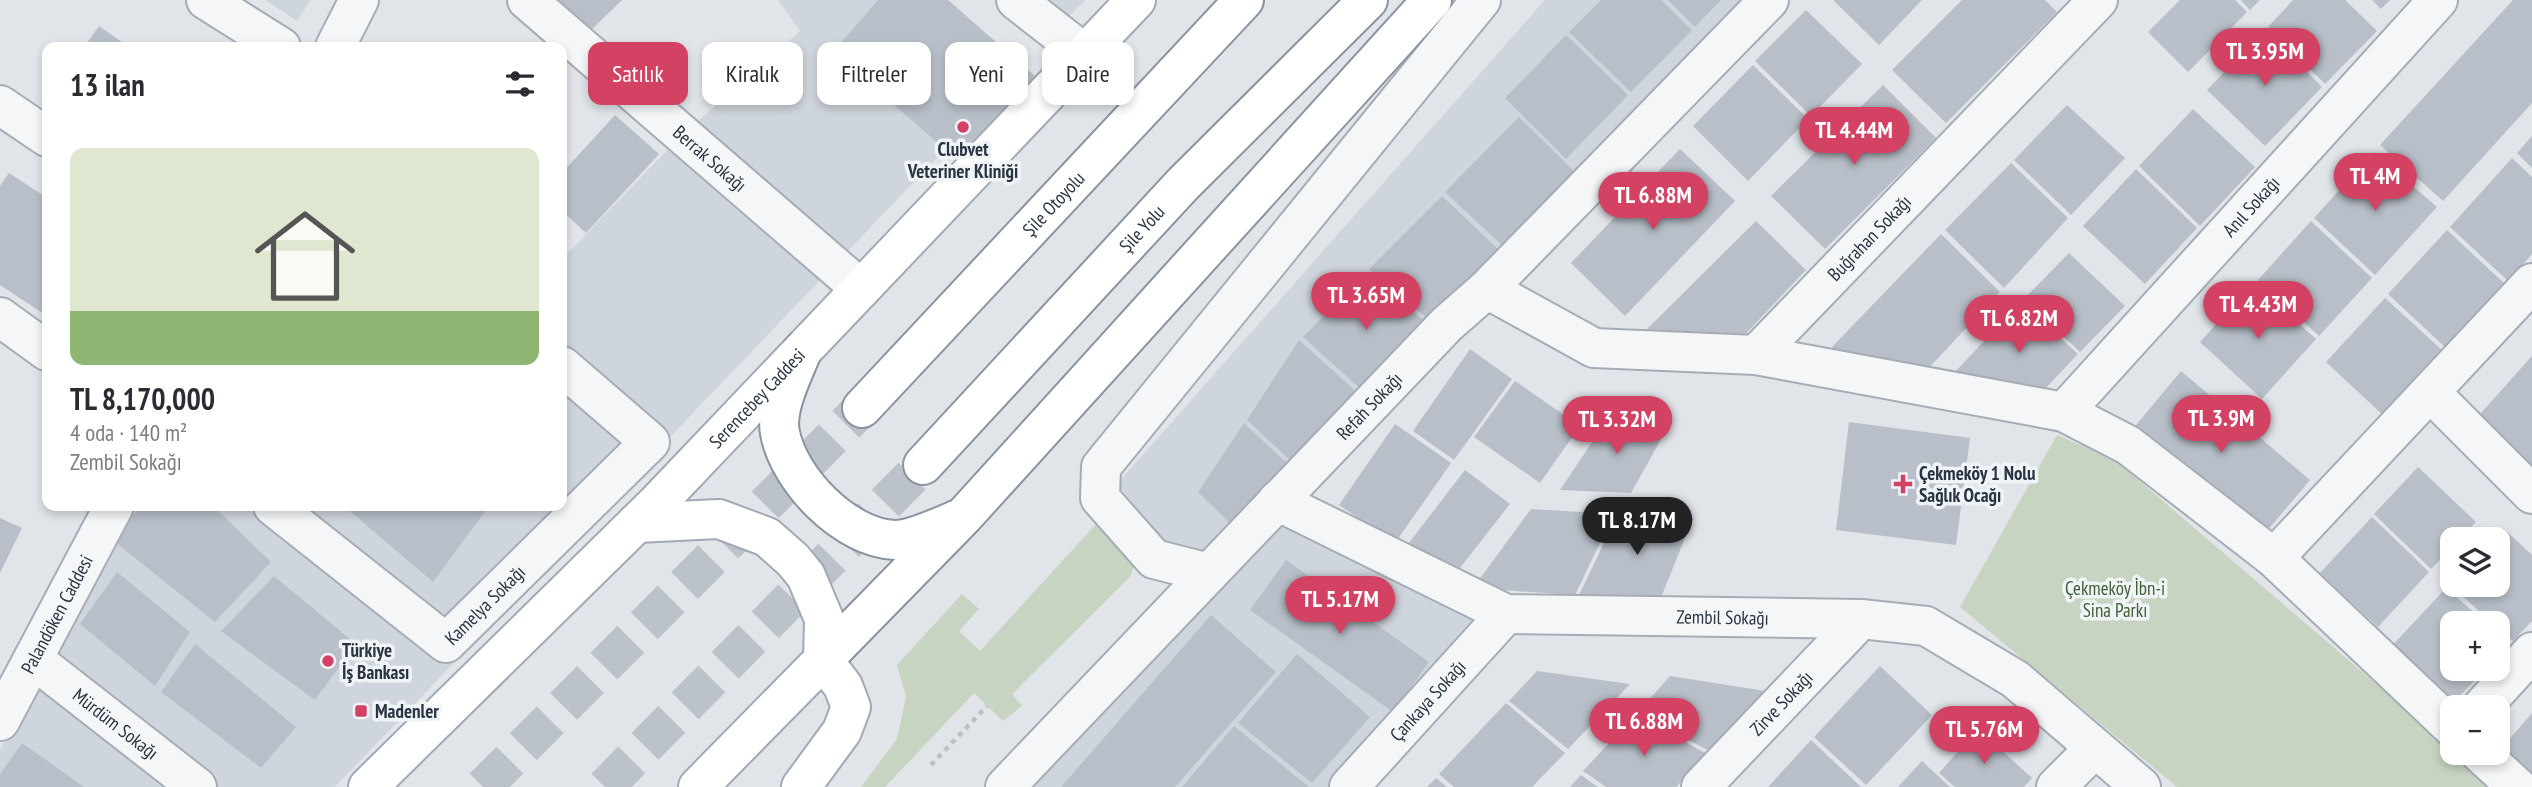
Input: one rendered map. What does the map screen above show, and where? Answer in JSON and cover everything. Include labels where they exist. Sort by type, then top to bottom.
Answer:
[{"type":"main road","name":"Serencebey Caddesi","points":[[1096,42],[1136,0]]},
{"type":"main road","name":"Şile Otoyolu","points":[[862,408],[1244,0]]},
{"type":"main road","name":"Şile Yolu","points":[[923,465],[1183,184],[1368,0]]},
{"type":"main road","points":[[698,787],[964,516],[1432,0]]},
{"type":"main road","name":"Serencebey Caddesi","points":[[368,787],[637,523],[1042,99]]},
{"type":"main road","points":[[802,351],[783,397],[779,431],[798,476],[826,508],[862,532],[896,540],[935,529],[964,516]]},
{"type":"main road","points":[[637,523],[719,519],[767,537],[793,560],[806,576],[824,619],[823,660],[844,686],[851,707],[842,731],[801,787]]},
{"type":"street","points":[[206,0],[273,42]]},
{"type":"street","points":[[338,42],[359,0]]},
{"type":"street","name":"Berrak Sokağı","points":[[527,0],[861,289]]},
{"type":"street","points":[[1016,0],[1070,42]]},
{"type":"street","points":[[1209,573],[1154,559],[1100,498],[1101,467],[1481,0]]},
{"type":"street","name":"Refah Sokağı","points":[[1005,787],[1447,324],[1487,289],[1769,0]]},
{"type":"street","name":"Buğrahan Sokağı","points":[[1756,355],[2098,0]]},
{"type":"street","name":"Anıl Sokağı","points":[[2064,412],[2438,0]]},
{"type":"street","points":[[0,105],[42,134]]},
{"type":"street","points":[[2274,558],[2532,283]]},
{"type":"street","points":[[1487,289],[1594,348],[1756,355],[2064,412],[2128,445],[2274,558],[2440,716]]},
{"type":"street","points":[[0,317],[42,347]]},
{"type":"street","name":"Kamelya Sokağı","points":[[279,511],[446,643],[650,442],[567,370]]},
{"type":"street","points":[[2430,392],[2532,494]]},
{"type":"street","name":"Zembil Sokağı","points":[[1277,501],[1506,614],[1861,619],[1926,625],[2015,679],[2141,787]]},
{"type":"street","name":"Palandöken Caddesi","points":[[0,721],[111,511]]},
{"type":"street","name":"Çankaya Sokağı","points":[[1349,787],[1506,614]]},
{"type":"street","name":"Zirve Sokağı","points":[[1701,787],[1861,619]]},
{"type":"street","points":[[2493,695],[2532,652]]},
{"type":"street","name":"Mürdüm Sokağı","points":[[33,659],[197,787]]},
{"type":"street","points":[[2056,787],[2095,748]]},
{"type":"street","points":[[2493,765],[2517,787]]},
{"type":"path","points":[[931,765],[987,706]]},
{"type":"shaded area","points":[[265,0],[311,0],[297,21]]},
{"type":"shaded area","points":[[778,0],[941,0],[993,42],[945,42],[945,105],[988,105],[335,787],[0,787],[0,750],[126,511],[567,511],[567,254],[679,138],[716,105],[803,105],[803,42],[788,42],[800,31]]},
{"type":"shaded area","points":[[1000,0],[1086,0],[1045,38]]},
{"type":"shaded area","points":[[1545,0],[1749,0],[1261,498],[1481,614],[1330,787],[1011,787],[1194,577],[1117,484]]},
{"type":"green space","name":"Çekmeköy İbn-i Sina Parkı","points":[[2057,435],[2114,459],[2440,739],[2440,765],[2469,765],[2496,787],[2177,787],[1960,607]]},
{"type":"green space","points":[[1097,523],[1135,563],[1130,577],[1012,694],[1022,706],[1003,721],[974,693],[885,787],[861,787],[897,739],[906,697],[897,665],[962,594],[979,609],[959,631],[980,651]]},
{"type":"building","points":[[554,0],[622,0],[587,34]]},
{"type":"building","points":[[878,0],[948,0],[996,42],[945,42],[945,105],[1026,105],[969,170],[894,105],[931,105],[931,42],[842,42]]},
{"type":"building","points":[[1601,0],[1661,0],[1692,30],[1631,92],[1569,32]]},
{"type":"building","points":[[1668,0],[1721,0],[1695,27]]},
{"type":"building","points":[[1833,0],[1922,0],[1879,45]]},
{"type":"building","points":[[1962,0],[2045,0],[2057,12],[1946,123],[1892,70]]},
{"type":"building","points":[[2180,0],[2235,0],[2247,12],[2188,72],[2148,32]]},
{"type":"building","points":[[2241,0],[2260,0],[2250,10]]},
{"type":"building","points":[[2293,0],[2345,0],[2377,31],[2325,84],[2268,27]]},
{"type":"building","points":[[2372,0],[2390,0],[2381,9]]},
{"type":"building","points":[[2513,0],[2532,0],[2532,103],[2443,201],[2380,145]]},
{"type":"building","points":[[1806,10],[1862,64],[1811,116],[1755,61]]},
{"type":"building","points":[[99,26],[122,42],[88,42]]},
{"type":"building","points":[[2265,30],[2322,87],[2265,146],[2207,90]]},
{"type":"building","points":[[1566,35],[1628,95],[1566,159],[1505,98]]},
{"type":"building","points":[[1753,65],[1808,119],[1748,181],[1693,126]]},
{"type":"building","points":[[1028,70],[1042,82],[1042,86],[1028,102]]},
{"type":"building","points":[[1883,85],[1936,138],[1825,249],[1771,196]]},
{"type":"building","points":[[2067,105],[2125,158],[2071,215],[2014,160]]},
{"type":"building","points":[[2193,109],[2255,167],[2200,226],[2139,166]]},
{"type":"building","points":[[615,115],[659,154],[586,233],[567,216],[567,168]]},
{"type":"building","points":[[1519,117],[1577,174],[1505,248],[1445,192]]},
{"type":"building","points":[[2532,136],[2532,168],[2517,153]]},
{"type":"building","points":[[1680,149],[1735,201],[1625,316],[1571,263]]},
{"type":"building","points":[[2374,152],[2437,207],[2375,275],[2314,218]]},
{"type":"building","points":[[2512,158],[2532,177],[2532,254],[2508,281],[2450,227]]},
{"type":"building","points":[[2011,163],[2068,218],[2004,288],[1945,230]]},
{"type":"building","points":[[2136,169],[2197,228],[2145,284],[2083,226]]},
{"type":"building","points":[[9,173],[42,195],[42,313],[0,285],[0,186]]},
{"type":"building","points":[[1442,196],[1501,252],[1432,322],[1369,269]]},
{"type":"building","points":[[1756,221],[1806,270],[1736,344],[1641,335]]},
{"type":"building","points":[[2311,221],[2372,278],[2319,336],[2258,280]]},
{"type":"building","points":[[2447,230],[2505,284],[2446,348],[2388,294]]},
{"type":"building","points":[[1941,234],[2000,292],[1924,373],[1858,373],[1832,347]]},
{"type":"building","points":[[2069,253],[2125,306],[2080,352],[2024,299]]},
{"type":"building","points":[[1366,273],[1429,325],[1364,392],[1303,337]]},
{"type":"building","points":[[2254,283],[2316,339],[2262,399],[2200,342]]},
{"type":"building","points":[[2385,298],[2443,351],[2384,416],[2326,362]]},
{"type":"building","points":[[2021,302],[2078,354],[2040,394],[1952,375]]},
{"type":"building","points":[[1299,340],[1361,396],[1294,464],[1247,420]]},
{"type":"building","points":[[1470,349],[1512,379],[1454,460],[1413,431]]},
{"type":"building","points":[[2532,356],[2532,475],[2473,422]]},
{"type":"building","points":[[2181,371],[2310,480],[2261,538],[2132,430]]},
{"type":"building","points":[[1515,381],[1580,426],[1540,483],[1474,437]]},
{"type":"building","points":[[1609,417],[1670,423],[1631,493],[1560,490]]},
{"type":"building","name":"Çekmeköy 1 Nolu Sağlık Ocağı","points":[[1849,422],[1970,438],[1956,545],[1836,530]]},
{"type":"building","points":[[1244,423],[1291,467],[1233,526],[1198,492]]},
{"type":"building","points":[[1395,424],[1451,463],[1395,543],[1339,505]]},
{"type":"building","points":[[2418,467],[2476,522],[2471,527],[2440,527],[2440,560],[2431,569],[2374,514]]},
{"type":"building","points":[[1465,470],[1510,504],[1449,582],[1405,548]]},
{"type":"building","points":[[1531,509],[1614,514],[1575,595],[1473,588]]},
{"type":"building","points":[[137,511],[218,511],[271,562],[215,622],[115,542]]},
{"type":"building","points":[[350,511],[485,511],[433,582]]},
{"type":"building","points":[[1618,514],[1693,518],[1660,600],[1579,595]]},
{"type":"building","points":[[2372,517],[2429,572],[2378,627],[2320,573]]},
{"type":"building","points":[[0,518],[22,528],[0,573]]},
{"type":"building","points":[[2510,535],[2532,555],[2532,621],[2513,641],[2510,638],[2510,611],[2479,611],[2463,597],[2510,597]]},
{"type":"building","points":[[1286,560],[1429,662],[1393,712],[1250,610]]},
{"type":"building","points":[[117,572],[190,632],[155,686],[80,624]]},
{"type":"building","points":[[274,576],[356,644],[315,700],[221,631]]},
{"type":"building","points":[[2440,594],[2440,597],[2456,597],[2472,611],[2440,611],[2440,681],[2474,681],[2461,695],[2440,697],[2389,649]]},
{"type":"building","points":[[1211,615],[1276,672],[1175,787],[1061,787]]},
{"type":"building","points":[[195,644],[296,727],[261,768],[161,692]]},
{"type":"building","points":[[1297,654],[1370,717],[1312,783],[1238,723]]},
{"type":"building","points":[[1880,666],[1932,715],[1866,785],[1814,737]]},
{"type":"building","points":[[1537,671],[1630,684],[1568,749],[1509,701]]},
{"type":"building","points":[[1670,676],[1765,691],[1709,751],[1638,712]]},
{"type":"building","points":[[1506,703],[1565,753],[1532,787],[1454,787],[1439,774]]},
{"type":"building","points":[[2532,713],[2532,787],[2502,765],[2510,765],[2510,738]]},
{"type":"building","points":[[1635,715],[1707,754],[1676,787],[1606,787],[1583,771]]},
{"type":"building","points":[[1234,726],[1309,787],[1182,787]]},
{"type":"building","points":[[1978,729],[2032,778],[2024,787],[1955,787],[1939,773]]},
{"type":"building","points":[[1811,740],[1861,787],[1768,787]]},
{"type":"building","points":[[22,743],[84,787],[0,787],[0,774]]},
{"type":"building","points":[[1922,761],[1937,775],[1950,787],[1898,787]]},
{"type":"building","points":[[1581,775],[1598,787],[1570,787]]},
{"type":"building","points":[[1436,778],[1447,787],[1427,787]]},
{"type":"tunnel","points":[[483,787],[862,408]]},
{"type":"tunnel","points":[[605,787],[923,465]]},
{"type":"place","name":"Clubvet Veteriner Kliniği","points":[[963,127]]},
{"type":"place","name":"Çekmeköy 1 Nolu Sağlık Ocağı","points":[[1903,484]]},
{"type":"place","name":"Türkiye İş Bankası","points":[[328,661]]},
{"type":"place","name":"Madenler","points":[[361,711]]}]
